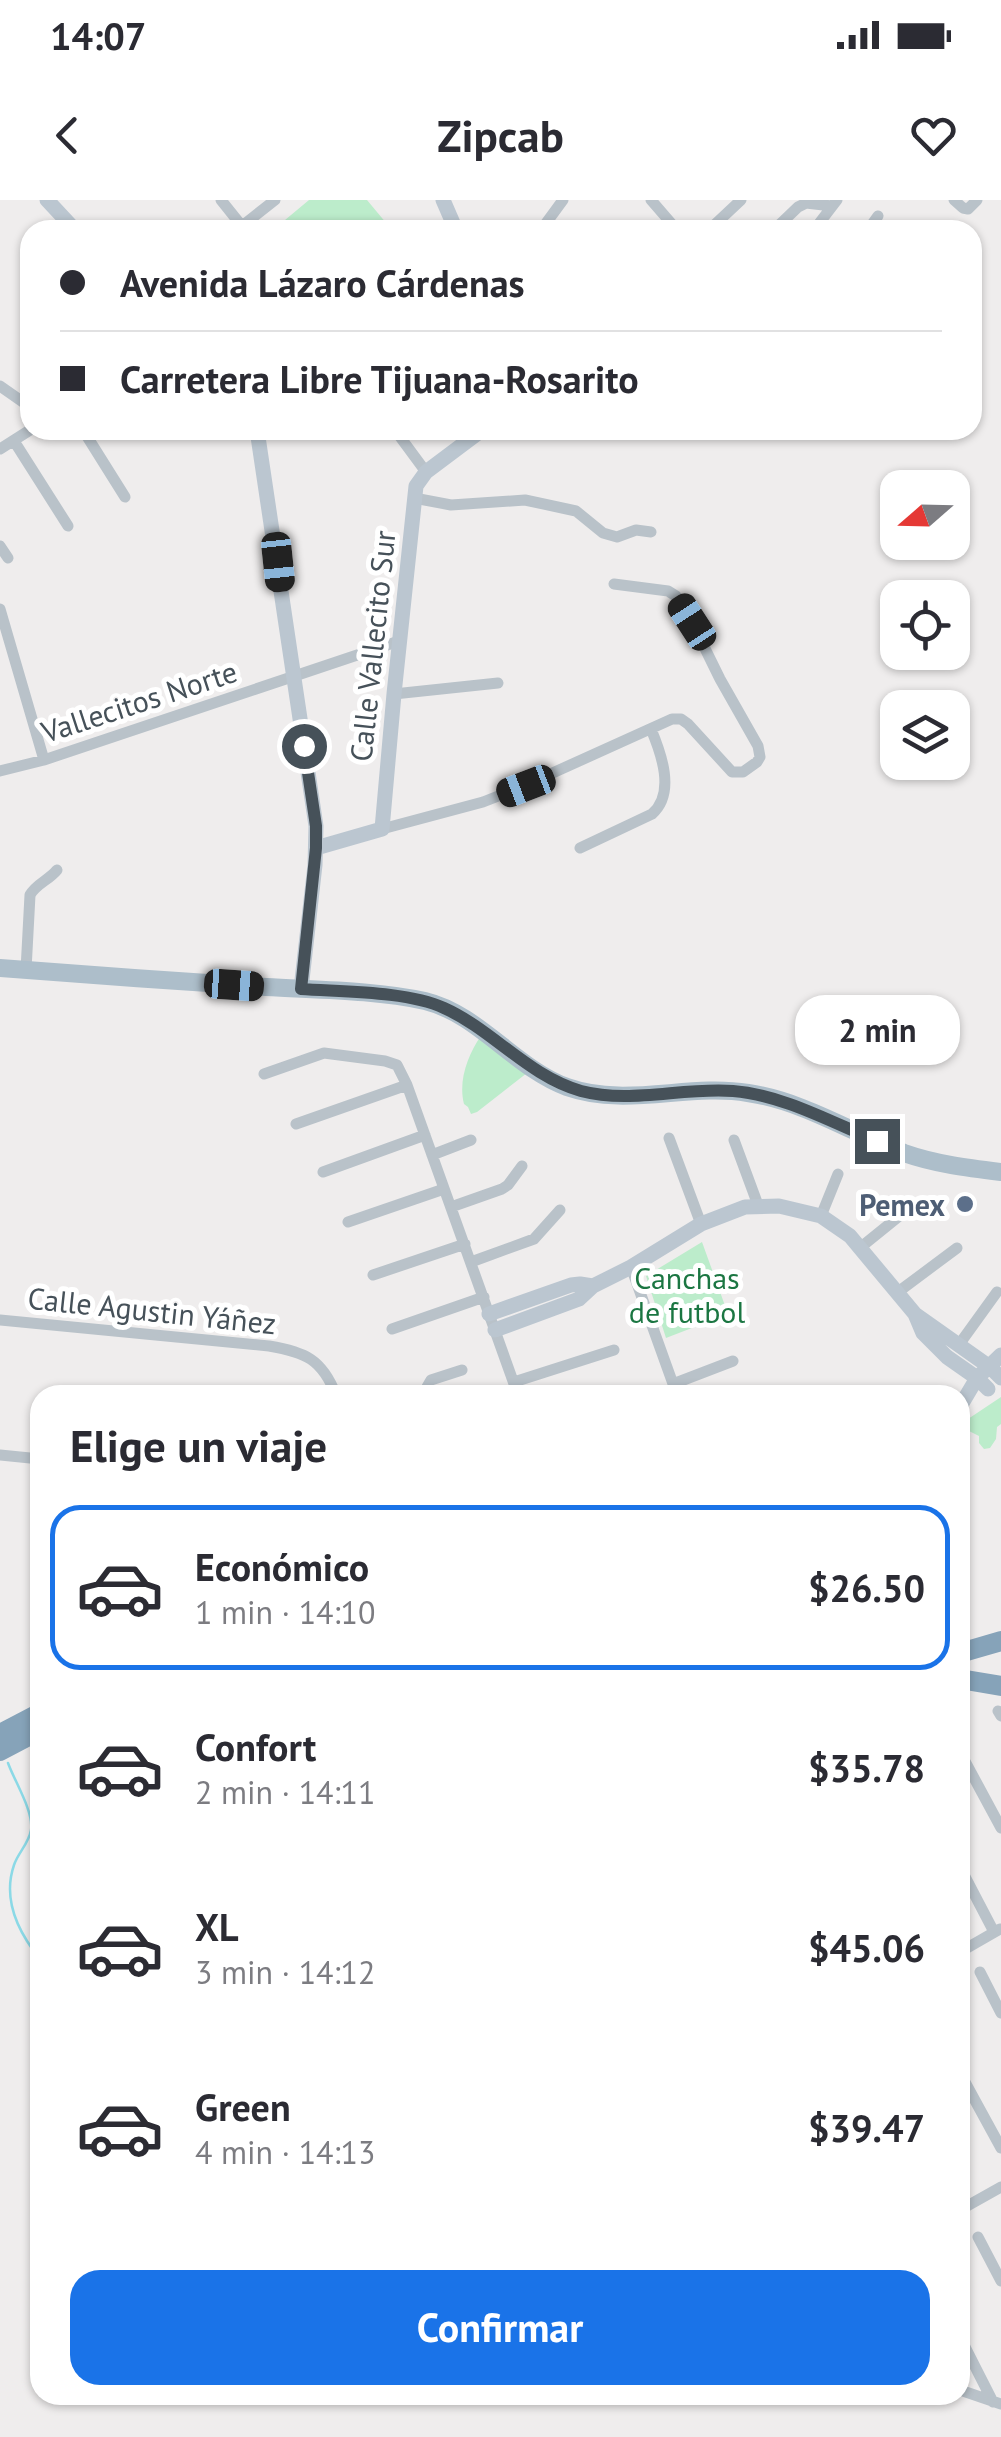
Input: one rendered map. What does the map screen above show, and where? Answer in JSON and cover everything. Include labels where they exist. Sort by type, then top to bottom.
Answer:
[{"type":"highway","points":[[970,1638],[1001,1629]]},
{"type":"highway","points":[[970,1650],[1001,1641]]},
{"type":"highway","points":[[970,1681],[1001,1686]]},
{"type":"highway","points":[[0,1734],[30,1718]]},
{"type":"highway","points":[[0,1752],[30,1736]]},
{"type":"main road","points":[[0,968],[402,997],[446,1008],[546,1078],[587,1092],[655,1096],[687,1091],[748,1092],[793,1106],[906,1153],[942,1164],[1001,1172]]},
{"type":"street","points":[[47,200],[66,220]]},
{"type":"street","points":[[251,220],[274,200]]},
{"type":"street","points":[[651,200],[668,220]]},
{"type":"street","points":[[720,220],[741,200]]},
{"type":"street","points":[[954,200],[968,209],[977,200]]},
{"type":"street","points":[[784,220],[806,203],[834,203]]},
{"type":"street","points":[[875,220],[878,216]]},
{"type":"street","points":[[0,450],[20,437]]},
{"type":"street","points":[[89,440],[125,497]]},
{"type":"street","points":[[259,440],[312,789],[316,848],[301,989]]},
{"type":"street","points":[[402,440],[426,472],[469,440]]},
{"type":"street","points":[[14,441],[68,526]]},
{"type":"street","name":"Calle Vallecito Sur","points":[[382,829],[414,498],[416,486],[426,472]]},
{"type":"street","points":[[414,498],[451,505],[525,500],[576,511],[603,533],[617,537],[636,530],[650,532]]},
{"type":"street","points":[[0,546],[8,558]]},
{"type":"street","points":[[316,848],[483,802],[672,718],[681,719],[729,770],[748,770],[760,757],[756,740],[676,596],[614,584]]},
{"type":"street","points":[[0,609],[44,760]]},
{"type":"street","name":"Vallecitos Norte","points":[[0,772],[399,641]]},
{"type":"street","points":[[394,694],[498,684]]},
{"type":"street","points":[[580,848],[658,808],[664,786],[651,728]]},
{"type":"street","points":[[26,970],[30,895],[57,870]]},
{"type":"street","points":[[264,1074],[324,1052],[392,1062],[401,1070],[515,1385]]},
{"type":"street","points":[[296,1124],[407,1086]]},
{"type":"street","points":[[322,1172],[425,1135]]},
{"type":"street","points":[[668,1138],[701,1224]]},
{"type":"street","points":[[432,1155],[471,1140]]},
{"type":"street","points":[[734,1140],[758,1205]]},
{"type":"street","points":[[451,1207],[502,1189],[522,1166]]},
{"type":"street","points":[[821,1216],[838,1174]]},
{"type":"street","points":[[348,1222],[444,1190]]},
{"type":"street","points":[[492,1322],[571,1286],[593,1286],[727,1212],[758,1205],[795,1208],[836,1224],[861,1248],[915,1314],[923,1333],[947,1357],[993,1374]]},
{"type":"street","points":[[861,1248],[908,1208]]},
{"type":"street","points":[[472,1262],[534,1239],[560,1210]]},
{"type":"street","points":[[373,1275],[465,1244]]},
{"type":"street","points":[[898,1292],[957,1248]]},
{"type":"street","points":[[631,1267],[674,1385]]},
{"type":"street","points":[[958,1346],[997,1292]]},
{"type":"street","points":[[392,1328],[484,1297]]},
{"type":"street","points":[[915,1314],[993,1374]]},
{"type":"street","name":"Calle Agustin Yáñez","points":[[0,1320],[295,1351],[320,1366],[332,1385]]},
{"type":"street","points":[[526,1385],[614,1350]]},
{"type":"street","points":[[683,1385],[732,1361]]},
{"type":"street","points":[[428,1385],[431,1380],[462,1370]]},
{"type":"street","points":[[970,1396],[993,1374]]},
{"type":"street","points":[[0,1456],[30,1458]]},
{"type":"street","points":[[970,1771],[1001,1828]]},
{"type":"street","points":[[970,1884],[998,1930],[970,1946]]},
{"type":"street","points":[[980,1972],[1001,2013]]},
{"type":"street","points":[[970,2091],[1001,2148]]},
{"type":"street","points":[[970,2202],[1001,2187]]},
{"type":"street","points":[[978,2237],[1001,2281]]},
{"type":"street","points":[[970,2355],[997,2403]]},
{"type":"street","points":[[970,2394],[997,2403]]},
{"type":"green space","points":[[309,200],[367,200],[384,220],[285,220]]},
{"type":"green space","points":[[481,1036],[527,1073],[471,1114],[462,1095],[463,1077]]},
{"type":"green space","name":"Canchas de futbol","points":[[702,1242],[728,1314],[666,1338],[646,1276]]},
{"type":"green space","points":[[1001,1397],[1001,1424],[990,1448],[984,1449],[979,1436],[970,1432],[970,1418]]},
{"type":"waterway","points":[[8,1763],[30,1818]]},
{"type":"waterway","points":[[30,1835],[16,1861],[10,1891],[14,1915],[30,1945]]},
{"type":"place","name":"Pemex","points":[[965,1204]]},
{"type":"route","points":[[304,746],[316,848],[301,989],[402,997],[446,1008],[546,1078],[568,1087],[607,1096],[748,1092],[877,1141]]}]
